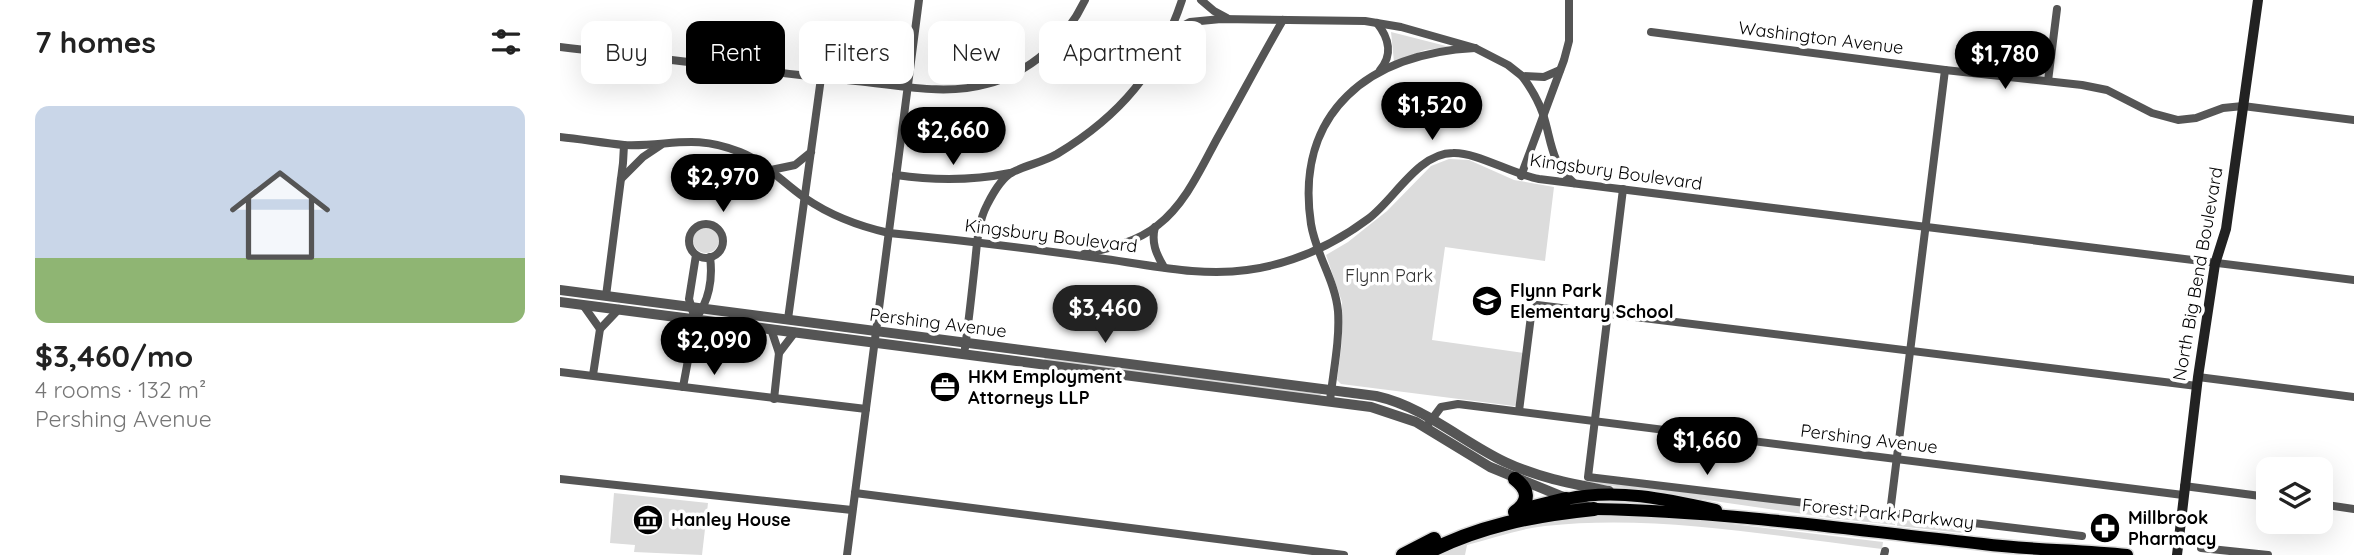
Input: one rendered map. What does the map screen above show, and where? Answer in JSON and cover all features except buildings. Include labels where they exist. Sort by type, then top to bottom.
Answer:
[{"type":"highway","points":[[1515,479],[1525,488],[1527,497],[1524,505],[1515,512]]},
{"type":"highway","name":"Forest Park Parkway","points":[[1403,555],[1449,533],[1566,499]]},
{"type":"highway","name":"Forest Park Parkway","points":[[1423,555],[1498,525],[1549,514],[1594,509]]},
{"type":"main road","name":"North Big Bend Boulevard","points":[[2177,555],[2197,381],[2215,264],[2226,229],[2258,0]]},
{"type":"main road","name":"Forest Park Parkway","points":[[1566,499],[1599,494],[1624,494],[1771,521]]},
{"type":"main road","name":"Forest Park Parkway","points":[[1594,509],[1647,510],[2001,546],[2127,555]]},
{"type":"main road","name":"Forest Park Parkway","points":[[2001,546],[2044,555]]},
{"type":"street","points":[[847,555],[919,0]]},
{"type":"street","points":[[886,84],[960,90],[1013,74],[1034,63],[1053,46],[1069,27],[1084,0]]},
{"type":"street","points":[[1175,21],[1182,0]]},
{"type":"street","points":[[1201,0],[1230,19]]},
{"type":"street","points":[[1521,176],[1544,118],[1569,41],[1569,0]]},
{"type":"street","points":[[2048,81],[2057,4]]},
{"type":"street","points":[[1077,255],[1129,242],[1156,227],[1185,196],[1283,20]]},
{"type":"street","points":[[1203,21],[1334,20],[1377,23],[1442,37],[1475,48],[1508,65],[1522,76],[1532,89],[1544,118],[1552,152],[1562,170],[1574,183]]},
{"type":"street","points":[[1377,23],[1386,36],[1389,48],[1381,70]]},
{"type":"street","name":"Washington Avenue","points":[[1651,32],[2107,90],[2152,113],[2178,120],[2196,118],[2223,108],[2243,106],[2354,120]]},
{"type":"street","points":[[560,47],[799,75]]},
{"type":"street","points":[[1330,401],[1338,312],[1335,290],[1312,228],[1309,191],[1313,155],[1327,122],[1338,107],[1357,87],[1381,70],[1415,56],[1475,48]]},
{"type":"street","points":[[1522,76],[1544,77],[1560,70]]},
{"type":"street","points":[[1890,513],[1945,70]]},
{"type":"street","points":[[788,319],[820,84]]},
{"type":"street","points":[[896,175],[952,181],[1010,173],[1053,156],[1091,132],[1113,113],[1139,84]]},
{"type":"street","name":"Kingsbury Boulevard","points":[[560,137],[624,145],[700,141],[722,146],[742,153],[771,170],[804,198],[844,220],[888,233],[1223,272],[1272,266],[1338,240],[1380,210],[1425,162],[1438,155],[1454,152],[1470,155],[1521,176],[2354,280]]},
{"type":"street","points":[[621,179],[643,157],[668,142]]},
{"type":"street","points":[[606,296],[624,145]]},
{"type":"street","points":[[771,170],[796,165],[811,152]]},
{"type":"street","points":[[965,354],[978,242],[985,208],[1010,173]]},
{"type":"street","points":[[1623,189],[1588,477],[2082,536]]},
{"type":"street","points":[[696,255],[710,257],[719,252],[723,239],[721,232],[711,224],[703,224],[691,231],[688,242],[696,255],[690,307],[695,319],[707,301],[710,257]]},
{"type":"street","points":[[1156,227],[1153,236],[1155,249],[1164,267]]},
{"type":"street","name":"Pershing Avenue","points":[[560,290],[1391,399],[1429,423],[1525,471],[1555,481],[1624,494]]},
{"type":"street","name":"Pershing Avenue","points":[[560,302],[1330,401],[1387,411],[1429,423],[1471,458],[1515,479],[1594,509]]},
{"type":"street","points":[[583,305],[600,328]]},
{"type":"street","points":[[1519,411],[1531,316],[1537,305],[1909,351],[2354,397]]},
{"type":"street","points":[[593,375],[600,328],[619,309]]},
{"type":"street","points":[[677,317],[691,344]]},
{"type":"street","points":[[683,387],[691,344],[707,321]]},
{"type":"street","points":[[771,329],[779,353],[774,399]]},
{"type":"street","points":[[779,353],[795,332]]},
{"type":"street","points":[[560,372],[866,409]]},
{"type":"street","name":"Pershing Avenue","points":[[1429,423],[1438,410],[1452,403],[1896,458],[2184,491],[2256,496]]},
{"type":"street","points":[[560,479],[852,510]]},
{"type":"street","points":[[855,493],[1345,555]]},
{"type":"street","points":[[2333,506],[2354,509]]},
{"type":"street","points":[[2201,548],[2268,555]]},
{"type":"green space","points":[[1391,32],[1450,47],[1425,50],[1394,62]]},
{"type":"green space","name":"Flynn Park","points":[[1449,159],[1469,160],[1514,180],[1554,187],[1545,261],[1445,247],[1432,340],[1524,353],[1517,405],[1514,406],[1341,384],[1337,380],[1342,341],[1342,302],[1326,255],[1348,242],[1387,211],[1431,166]]},
{"type":"green space","points":[[706,227],[715,231],[719,240],[715,249],[706,253],[697,249],[693,240],[697,231]]},
{"type":"green space","points":[[1045,356],[1322,394],[1319,396],[1044,361]]},
{"type":"green space","points":[[1583,482],[1896,517],[1895,525],[1831,518]]},
{"type":"green space","points":[[614,493],[708,503],[702,555],[634,552],[635,545],[610,543]]},
{"type":"green space","points":[[1590,514],[1690,519],[1883,542],[1882,549],[1714,528],[1587,523],[1545,526],[1506,534],[1467,545],[1465,555],[1430,555],[1483,533]]},
{"type":"green space","points":[[1898,517],[1977,526],[1973,534],[1897,526]]},
{"type":"place","name":"Flynn Park Elementary School","points":[[1487,301]]},
{"type":"place","name":"HKM Employment Attorneys LLP","points":[[945,387]]},
{"type":"place","name":"Hanley House","points":[[648,520]]},
{"type":"place","name":"Millbrook Pharmacy","points":[[2105,528]]}]
